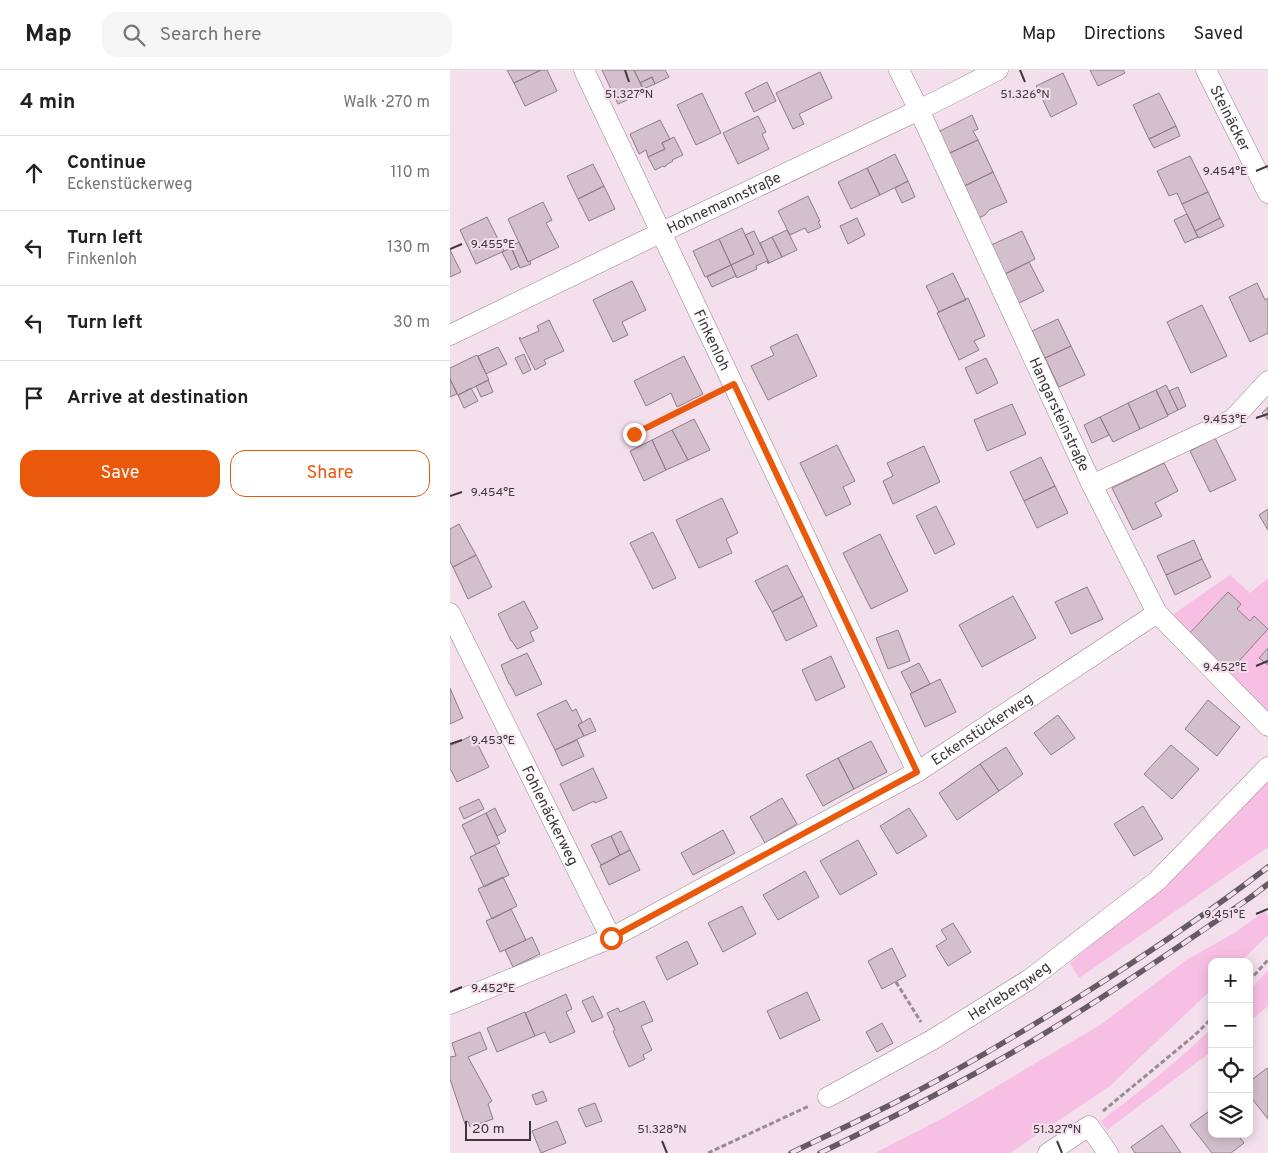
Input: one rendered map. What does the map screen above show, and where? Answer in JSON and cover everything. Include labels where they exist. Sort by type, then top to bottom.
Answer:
[{"type":"street","name":"Finkenloh","points":[[584,70],[917,772]]},
{"type":"street","name":"Hangarsteinstraße","points":[[899,70],[1092,486],[1157,613],[1268,726]]},
{"type":"street","name":"Hohnemannstraße","points":[[450,335],[919,110],[998,70]]},
{"type":"street","name":"Steinäcker","points":[[1206,70],[1268,193]]},
{"type":"street","points":[[1092,486],[1233,418],[1268,381]]},
{"type":"street","name":"Fohlenäckerweg","points":[[450,613],[611,938]]},
{"type":"street","name":"Eckenstückerweg","points":[[450,1004],[611,938],[917,772],[1157,613]]},
{"type":"street","name":"Herlebergweg","points":[[828,1097],[932,1040],[1030,979],[1157,881],[1268,767]]},
{"type":"street","points":[[1048,1153],[1089,1126],[1108,1153]]},
{"type":"path","points":[[634,434],[734,384]]},
{"type":"path","points":[[1253,977],[1268,960]]},
{"type":"path","points":[[896,982],[932,1040]]},
{"type":"path","points":[[1089,1126],[1208,1022]]},
{"type":"path","points":[[708,1153],[828,1097]]},
{"type":"shaded area","points":[[1230,575],[1250,593],[1268,578],[1268,719],[1168,618]]},
{"type":"shaded area","points":[[1268,781],[1268,847],[1079,978],[1070,963],[1228,824]]},
{"type":"shaded area","points":[[1264,911],[1268,915],[1268,935],[1244,958],[1208,958],[1208,993],[1110,1086],[1010,1153],[875,1153],[945,1117],[1100,1025],[1188,959],[1236,932]]},
{"type":"shaded area","points":[[1268,970],[1268,1006],[1253,1019],[1253,1003],[1253,987]]},
{"type":"shaded area","points":[[1208,1032],[1208,1054],[1107,1130],[1101,1121],[1185,1053]]},
{"type":"building","points":[[507,70],[541,70],[514,83]]},
{"type":"building","points":[[541,70],[547,70],[557,91],[525,106],[514,83]]},
{"type":"building","points":[[602,70],[634,70],[645,92],[618,104]]},
{"type":"building","points":[[634,70],[665,70],[669,77],[655,84],[652,77],[640,83]]},
{"type":"building","points":[[1090,70],[1123,70],[1125,73],[1098,86]]},
{"type":"building","points":[[820,72],[832,98],[799,114],[804,124],[793,129],[776,93]]},
{"type":"building","points":[[1063,73],[1077,104],[1051,117],[1036,86]]},
{"type":"building","points":[[652,77],[655,84],[643,89],[640,83]]},
{"type":"building","points":[[767,82],[776,101],[754,112],[745,93]]},
{"type":"building","points":[[702,93],[721,133],[696,145],[677,105]]},
{"type":"building","points":[[1159,93],[1176,126],[1149,139],[1133,105]]},
{"type":"building","points":[[972,115],[978,129],[973,131],[978,140],[946,155],[936,133]]},
{"type":"building","points":[[758,116],[766,132],[762,134],[769,149],[738,164],[723,133]]},
{"type":"building","points":[[660,120],[670,139],[662,143],[665,149],[648,157],[646,150],[639,154],[630,134]]},
{"type":"building","points":[[1176,126],[1180,136],[1154,148],[1149,139]]},
{"type":"building","points":[[674,137],[683,155],[672,160],[666,166],[655,170],[648,157],[665,149],[662,143]]},
{"type":"building","points":[[978,140],[993,172],[963,187],[947,154]]},
{"type":"building","points":[[895,154],[908,181],[880,195],[867,168]]},
{"type":"building","points":[[1190,156],[1208,192],[1182,204],[1177,193],[1169,196],[1157,171]]},
{"type":"building","points":[[593,164],[604,186],[578,199],[567,176]]},
{"type":"building","points":[[867,168],[880,195],[851,209],[838,182]]},
{"type":"building","points":[[993,172],[1007,202],[989,210],[985,215],[977,219],[962,187]]},
{"type":"building","points":[[908,181],[915,197],[902,203],[895,188]]},
{"type":"building","points":[[604,186],[615,209],[589,221],[578,199]]},
{"type":"building","points":[[1208,192],[1220,218],[1195,231],[1182,204]]},
{"type":"building","points":[[808,196],[821,227],[808,233],[805,228],[790,235],[778,211]]},
{"type":"building","points":[[543,202],[552,220],[546,223],[559,247],[528,262],[508,219]]},
{"type":"building","points":[[1187,214],[1198,237],[1185,243],[1174,220]]},
{"type":"building","points":[[487,217],[504,251],[476,264],[460,230]]},
{"type":"building","points":[[857,218],[865,235],[848,244],[840,226]]},
{"type":"building","points":[[1220,218],[1224,226],[1199,238],[1195,231]]},
{"type":"building","points":[[742,228],[754,254],[731,265],[719,239]]},
{"type":"building","points":[[787,230],[797,250],[782,257],[772,237]]},
{"type":"building","points":[[754,231],[769,263],[767,261],[756,266],[757,269],[737,278],[731,265],[754,254],[745,235]]},
{"type":"building","points":[[1022,231],[1035,259],[1003,275],[989,246]]},
{"type":"building","points":[[772,237],[782,257],[769,263],[760,243]]},
{"type":"building","points":[[719,239],[731,265],[705,277],[693,251]]},
{"type":"building","points":[[519,242],[528,262],[530,261],[531,264],[520,268],[511,246]]},
{"type":"building","points":[[511,248],[519,266],[511,270],[502,252]]},
{"type":"building","points":[[450,250],[461,272],[450,277]]},
{"type":"building","points":[[1029,262],[1044,291],[1017,304],[1003,275]]},
{"type":"building","points":[[731,265],[736,276],[712,287],[707,277]]},
{"type":"building","points":[[953,273],[966,300],[939,312],[926,286]]},
{"type":"building","points":[[632,281],[646,310],[622,322],[628,335],[613,342],[593,300]]},
{"type":"building","points":[[1257,283],[1265,300],[1268,298],[1268,333],[1250,342],[1229,297]]},
{"type":"building","points":[[968,298],[985,336],[974,341],[979,350],[959,360],[937,313]]},
{"type":"building","points":[[1202,305],[1227,356],[1191,373],[1167,322]]},
{"type":"building","points":[[1058,319],[1071,346],[1045,358],[1032,331]]},
{"type":"building","points":[[549,320],[564,351],[544,360],[546,364],[535,370],[519,338],[521,339],[539,331],[537,326]]},
{"type":"building","points":[[797,334],[817,376],[768,400],[751,366],[774,355],[770,347]]},
{"type":"building","points":[[1071,346],[1085,375],[1059,387],[1045,358]]},
{"type":"building","points":[[498,347],[507,364],[486,374],[478,356]]},
{"type":"building","points":[[524,354],[531,370],[523,374],[515,358]]},
{"type":"building","points":[[477,355],[489,380],[458,395],[450,379],[450,368]]},
{"type":"building","points":[[684,356],[703,394],[677,407],[671,393],[646,406],[634,381]]},
{"type":"building","points":[[986,358],[998,383],[977,394],[965,368]]},
{"type":"building","points":[[450,379],[457,394],[450,397]]},
{"type":"building","points":[[488,380],[493,392],[481,397],[476,386]]},
{"type":"building","points":[[1166,385],[1178,410],[1168,415],[1156,390]]},
{"type":"building","points":[[1178,387],[1186,406],[1178,410],[1169,391]]},
{"type":"building","points":[[471,388],[478,401],[464,408],[458,395]]},
{"type":"building","points":[[1156,390],[1168,416],[1140,429],[1128,403]]},
{"type":"building","points":[[1128,403],[1140,429],[1113,442],[1100,417]]},
{"type":"building","points":[[1012,404],[1026,434],[987,451],[974,420]]},
{"type":"building","points":[[1268,407],[1268,420],[1262,413]]},
{"type":"building","points":[[1100,417],[1109,435],[1092,443],[1084,425]]},
{"type":"building","points":[[694,419],[710,450],[688,460],[672,430]]},
{"type":"building","points":[[672,430],[688,460],[666,470],[652,440]]},
{"type":"building","points":[[1215,438],[1236,480],[1210,492],[1190,451]]},
{"type":"building","points":[[652,440],[666,470],[644,481],[630,451]]},
{"type":"building","points":[[837,445],[855,481],[843,487],[851,504],[826,516],[800,463]]},
{"type":"building","points":[[924,446],[940,482],[893,504],[883,481],[893,476],[887,463]]},
{"type":"building","points":[[1041,457],[1055,486],[1024,501],[1010,472]]},
{"type":"building","points":[[1164,463],[1178,491],[1155,503],[1162,516],[1133,530],[1112,488]]},
{"type":"building","points":[[1055,486],[1068,513],[1037,528],[1024,501]]},
{"type":"building","points":[[722,498],[738,533],[726,539],[732,553],[699,568],[676,520]]},
{"type":"building","points":[[936,506],[955,544],[935,554],[916,516]]},
{"type":"building","points":[[1268,509],[1268,530],[1259,515]]},
{"type":"building","points":[[459,524],[476,555],[453,567],[450,562],[450,529]]},
{"type":"building","points":[[653,532],[676,578],[653,589],[630,543]]},
{"type":"building","points":[[880,534],[908,591],[871,609],[843,553]]},
{"type":"building","points":[[1194,540],[1202,559],[1166,575],[1157,556]]},
{"type":"building","points":[[476,555],[492,587],[468,599],[453,567]]},
{"type":"building","points":[[1202,559],[1211,577],[1175,595],[1166,575]]},
{"type":"building","points":[[787,565],[803,596],[772,612],[755,581]]},
{"type":"building","points":[[1087,587],[1103,619],[1071,634],[1055,602]]},
{"type":"building","points":[[1228,592],[1241,604],[1237,609],[1250,621],[1254,616],[1268,629],[1229,672],[1188,635]]},
{"type":"building","points":[[803,596],[817,626],[786,641],[772,612]]},
{"type":"building","points":[[1013,596],[1036,638],[982,667],[959,625]]},
{"type":"building","points":[[524,601],[538,628],[530,632],[534,641],[517,649],[498,614]]},
{"type":"building","points":[[898,630],[910,661],[888,669],[876,638]]},
{"type":"building","points":[[1268,648],[1268,665],[1259,658]]},
{"type":"building","points":[[527,653],[542,684],[516,696],[501,665]]},
{"type":"building","points":[[831,656],[845,687],[816,701],[802,670]]},
{"type":"building","points":[[919,663],[930,684],[912,693],[901,672]]},
{"type":"building","points":[[940,679],[956,712],[925,727],[910,694]]},
{"type":"building","points":[[450,688],[463,718],[450,724]]},
{"type":"building","points":[[566,700],[572,711],[576,709],[582,722],[578,725],[584,736],[555,750],[537,714]]},
{"type":"building","points":[[1208,700],[1240,727],[1217,756],[1185,729]]},
{"type":"building","points":[[1058,715],[1075,738],[1051,755],[1034,733]]},
{"type":"building","points":[[590,718],[596,731],[584,736],[578,725]]},
{"type":"building","points":[[473,735],[489,767],[457,782],[450,769],[450,746]]},
{"type":"building","points":[[577,740],[584,756],[562,766],[555,750]]},
{"type":"building","points":[[871,741],[887,772],[854,789],[838,758]]},
{"type":"building","points":[[1171,745],[1199,769],[1172,799],[1144,774]]},
{"type":"building","points":[[1006,747],[1023,774],[999,791],[980,764]]},
{"type":"building","points":[[838,758],[854,789],[823,806],[806,775]]},
{"type":"building","points":[[980,764],[999,791],[957,820],[939,793]]},
{"type":"building","points":[[593,768],[607,798],[595,803],[594,801],[573,811],[560,784]]},
{"type":"building","points":[[782,798],[797,824],[765,843],[750,817]]},
{"type":"building","points":[[479,799],[484,809],[464,819],[459,808]]},
{"type":"building","points":[[1143,806],[1163,839],[1134,856],[1114,824]]},
{"type":"building","points":[[495,808],[506,831],[497,836],[486,813]]},
{"type":"building","points":[[909,808],[927,836],[897,854],[880,826]]},
{"type":"building","points":[[486,813],[500,843],[476,854],[462,825]]},
{"type":"building","points":[[723,830],[735,853],[693,875],[681,853]]},
{"type":"building","points":[[621,831],[630,850],[620,855],[611,836]]},
{"type":"building","points":[[611,836],[620,855],[601,865],[591,845]]},
{"type":"building","points":[[858,840],[877,874],[840,895],[820,861]]},
{"type":"building","points":[[495,845],[509,875],[484,887],[470,857]]},
{"type":"building","points":[[630,850],[640,870],[609,885],[600,866]]},
{"type":"building","points":[[805,871],[819,897],[778,920],[763,895]]},
{"type":"building","points":[[503,877],[517,906],[492,919],[478,889]]},
{"type":"building","points":[[742,906],[756,934],[723,952],[708,923]]},
{"type":"building","points":[[511,909],[526,940],[500,952],[486,921]]},
{"type":"building","points":[[953,923],[971,952],[948,966],[936,946],[947,939],[941,930]]},
{"type":"building","points":[[532,937],[540,954],[513,967],[505,950]]},
{"type":"building","points":[[687,941],[698,964],[667,980],[656,957]]},
{"type":"building","points":[[892,948],[906,976],[882,989],[868,961]]},
{"type":"building","points":[[807,992],[820,1020],[780,1039],[767,1011]]},
{"type":"building","points":[[566,994],[572,1009],[566,1012],[575,1032],[550,1043],[545,1032],[535,1036],[525,1013]]},
{"type":"building","points":[[593,996],[603,1017],[592,1022],[582,1001]]},
{"type":"building","points":[[644,1001],[653,1021],[641,1026],[652,1050],[643,1055],[645,1059],[629,1067],[607,1013],[618,1008],[620,1012]]},
{"type":"building","points":[[525,1012],[535,1036],[497,1052],[487,1028]]},
{"type":"building","points":[[882,1023],[893,1043],[877,1052],[866,1032]]},
{"type":"building","points":[[480,1032],[487,1049],[468,1057],[492,1101],[488,1104],[493,1119],[470,1127],[468,1121],[465,1124],[450,1079],[450,1057],[456,1056],[452,1043]]},
{"type":"building","points":[[1267,1068],[1268,1119],[1253,1100],[1253,1079]]},
{"type":"building","points":[[543,1091],[547,1101],[536,1105],[532,1095]]},
{"type":"building","points":[[595,1103],[602,1121],[586,1127],[578,1109]]},
{"type":"building","points":[[1208,1112],[1208,1138],[1240,1138],[1244,1143],[1231,1153],[1212,1153],[1190,1125]]},
{"type":"building","points":[[557,1121],[566,1143],[541,1153],[532,1131]]},
{"type":"building","points":[[1162,1125],[1181,1153],[1135,1153],[1131,1147]]},
{"type":"railway","points":[[791,1153],[917,1091],[1030,1027],[1173,936],[1268,867]]},
{"type":"railway","points":[[820,1153],[927,1099],[1032,1041],[1143,971],[1268,884]]},
{"type":"route","points":[[611,938],[917,772],[734,384],[634,434]]}]
